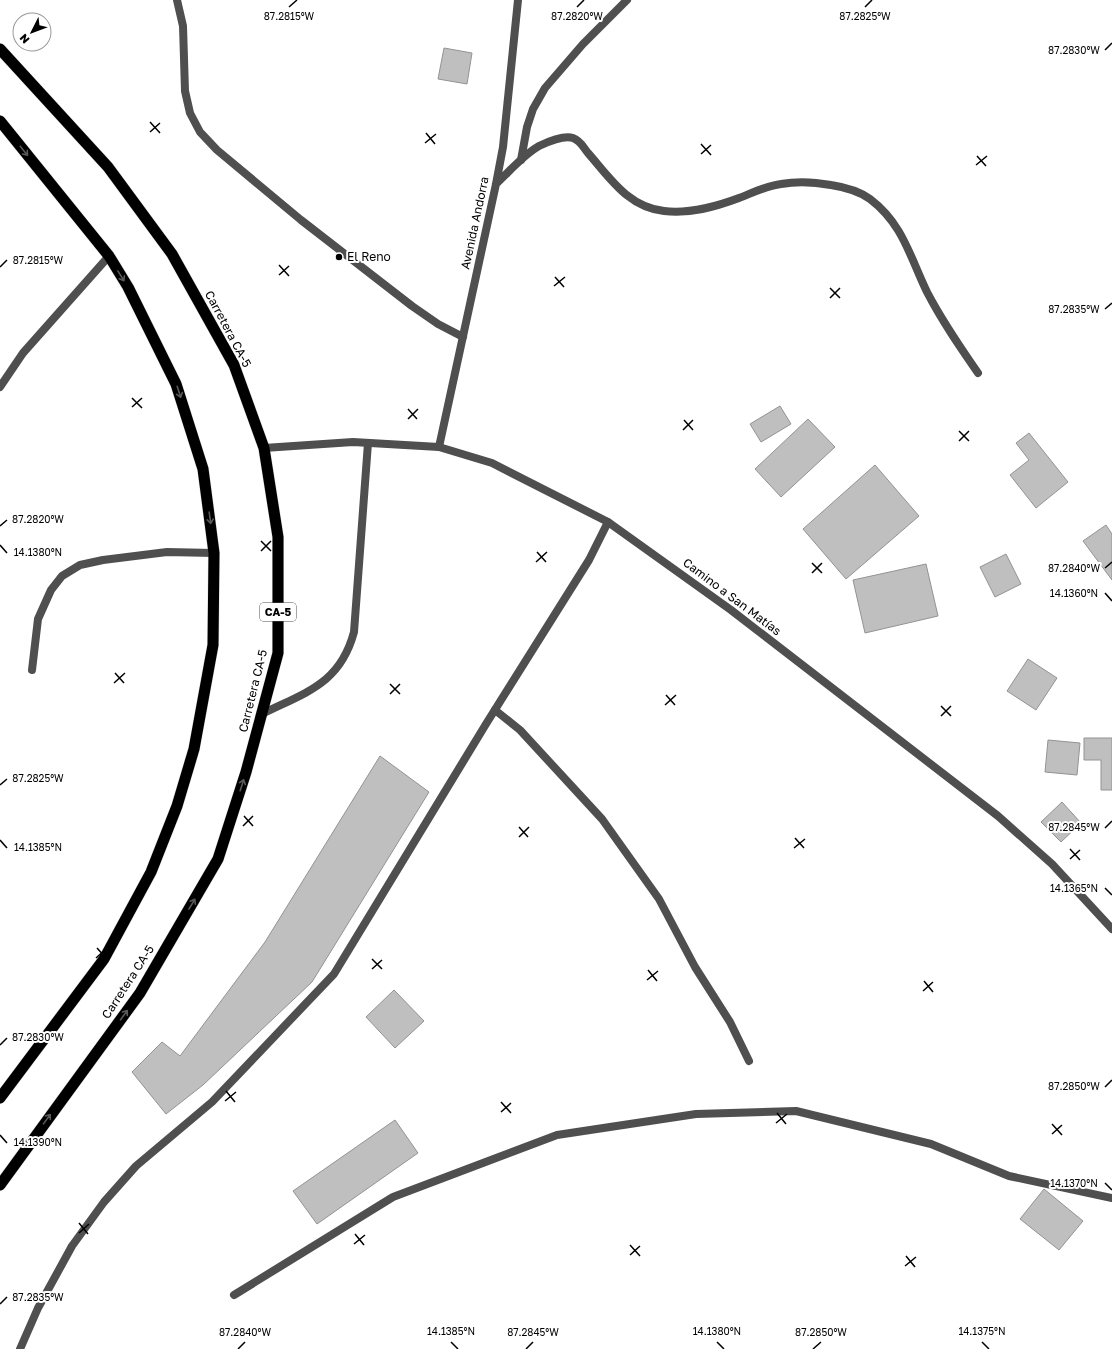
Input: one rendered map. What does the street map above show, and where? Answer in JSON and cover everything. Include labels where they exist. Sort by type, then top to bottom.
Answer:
[{"type":"highway","name":"Carretera CA-5","points":[[0,49],[108,167],[172,254],[234,365],[264,448],[278,537],[278,653],[246,772],[218,859],[140,993],[0,1185]]},
{"type":"highway","points":[[0,121],[109,256],[128,287],[176,384],[203,469],[214,553],[213,645],[194,749],[177,806],[154,865],[104,959],[0,1098]]},
{"type":"street","points":[[177,0],[183,26],[186,91],[190,113],[200,132],[217,150],[301,220],[412,306],[438,324],[463,338]]},
{"type":"street","name":"Avenida Andorra","points":[[439,447],[503,147],[518,0]]},
{"type":"street","points":[[521,160],[527,127],[533,109],[545,88],[582,44],[627,0]]},
{"type":"street","points":[[496,184],[521,160],[539,146],[557,139],[572,137],[581,143],[610,178],[632,200],[648,208],[663,211],[682,212],[711,208],[781,184],[820,183],[845,187],[869,198],[887,214],[901,233],[927,292],[949,331],[978,373]]},
{"type":"street","points":[[0,387],[23,354],[109,256]]},
{"type":"street","name":"Camino a San Matías","points":[[264,448],[353,442],[439,447],[492,462],[608,522],[731,610],[998,816],[1052,864],[1112,929]]},
{"type":"street","points":[[262,714],[318,686],[334,672],[349,652],[354,632],[368,443]]},
{"type":"street","points":[[20,1349],[38,1308],[72,1246],[104,1202],[136,1166],[212,1102],[334,974],[495,710],[589,560],[608,522]]},
{"type":"street","points":[[32,670],[38,619],[51,590],[62,576],[80,565],[103,560],[167,552],[214,553]]},
{"type":"street","points":[[495,710],[520,730],[602,819],[659,899],[695,966],[730,1022],[749,1061]]},
{"type":"street","points":[[234,1295],[393,1197],[557,1135],[696,1114],[796,1111],[931,1144],[1008,1176],[1112,1198]]},
{"type":"building","points":[[444,48],[472,53],[467,84],[438,79]]},
{"type":"building","points":[[780,406],[791,424],[761,442],[750,424]]},
{"type":"building","points":[[808,419],[835,447],[781,497],[755,469]]},
{"type":"building","points":[[1029,433],[1068,482],[1036,508],[1010,475],[1029,460],[1016,443]]},
{"type":"building","points":[[875,465],[919,516],[846,579],[803,529]]},
{"type":"building","points":[[1106,525],[1112,534],[1112,580],[1083,541]]},
{"type":"building","points":[[1006,554],[1021,584],[995,597],[980,567]]},
{"type":"building","points":[[926,564],[938,616],[865,633],[853,580]]},
{"type":"building","points":[[1028,659],[1057,678],[1036,710],[1007,691]]},
{"type":"building","points":[[1084,738],[1112,738],[1112,790],[1101,790],[1101,760],[1084,760]]},
{"type":"building","points":[[1048,740],[1080,743],[1077,775],[1045,772]]},
{"type":"building","points":[[380,756],[429,792],[312,982],[203,1085],[166,1114],[132,1072],[162,1042],[180,1056],[265,942]]},
{"type":"building","points":[[1062,802],[1081,823],[1061,842],[1041,822]]},
{"type":"building","points":[[394,990],[424,1021],[395,1048],[366,1017]]},
{"type":"building","points":[[395,1120],[418,1153],[317,1224],[293,1191]]},
{"type":"building","points":[[1044,1189],[1083,1221],[1059,1250],[1020,1219]]},
{"type":"place","name":"El Reno","points":[[339,257]]}]
